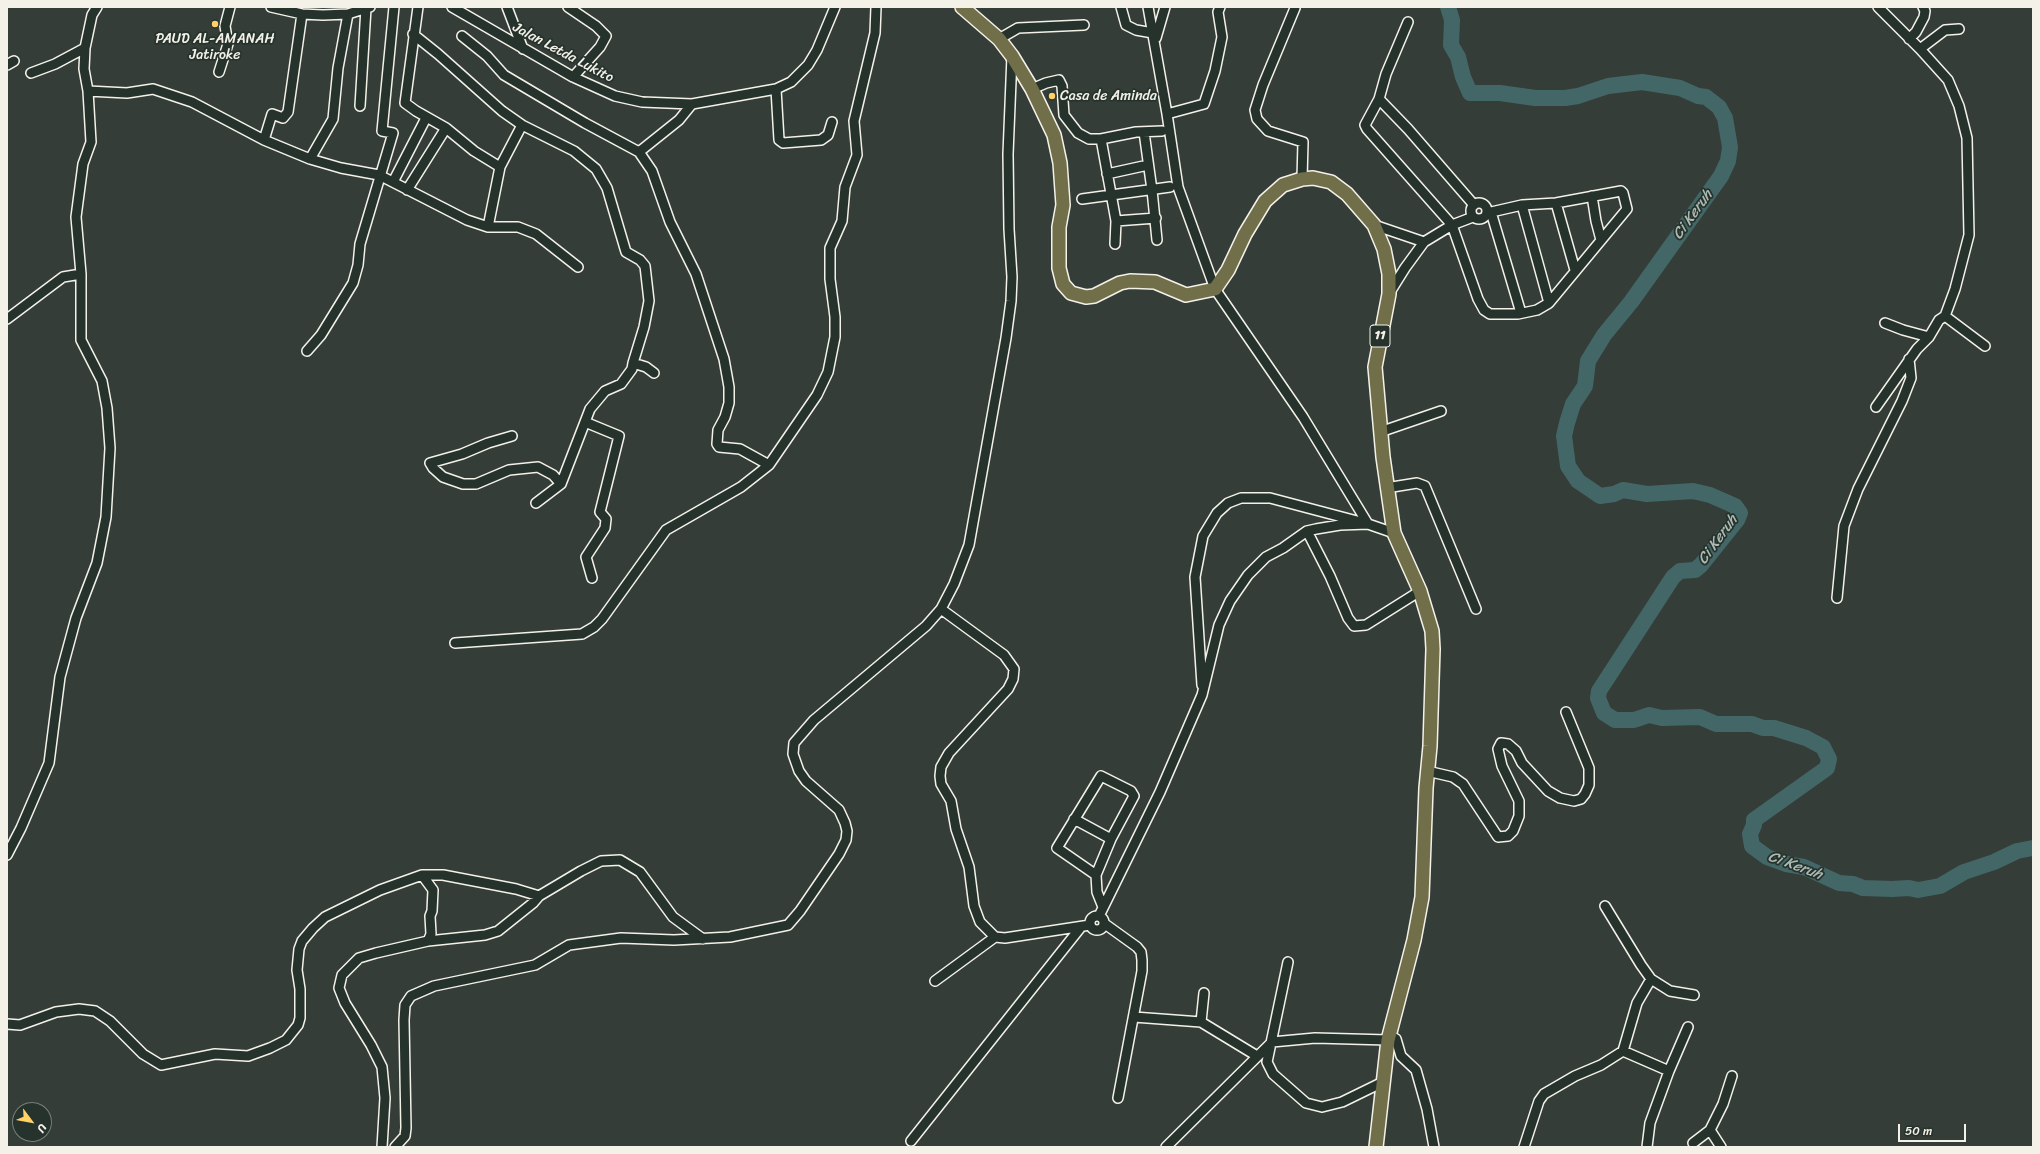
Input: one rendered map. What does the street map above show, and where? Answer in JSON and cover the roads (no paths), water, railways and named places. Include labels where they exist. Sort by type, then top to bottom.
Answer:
[{"type":"highway","points":[[962,7],[999,39],[1012,56],[1032,89],[1054,135],[1060,163],[1063,205],[1059,227],[1060,268],[1063,284],[1067,290],[1078,296],[1086,297],[1130,281],[1155,282],[1186,295],[1215,289]]},
{"type":"highway","name":"11","points":[[1215,289],[1228,270],[1245,234],[1265,201],[1283,185],[1302,179],[1313,178],[1331,182],[1346,194],[1374,225],[1384,249],[1389,274],[1388,294],[1375,367],[1386,488],[1394,533],[1420,591],[1432,631],[1433,648],[1430,746],[1427,771],[1422,897],[1412,947],[1388,1038],[1376,1147]]},
{"type":"street","points":[[7,855],[21,828],[49,763],[60,677],[76,618],[97,563],[106,516],[110,448],[107,408],[102,381],[81,340],[81,274],[76,216],[83,164],[91,142],[88,91],[84,69],[85,48],[92,15],[97,7]]},
{"type":"street","points":[[219,72],[228,44],[225,26],[230,7]]},
{"type":"street","points":[[271,7],[302,14],[348,14],[370,7]]},
{"type":"street","points":[[307,351],[321,335],[353,283],[358,265],[360,244],[379,175],[393,133],[382,131],[394,7]]},
{"type":"street","points":[[418,7],[413,34],[405,103],[426,118],[446,128],[474,151],[500,167]]},
{"type":"street","name":"Jalan Letda Lukito","points":[[452,7],[573,77],[615,96],[642,102],[692,104],[735,98],[776,89],[791,82],[808,65],[817,50],[835,7]]},
{"type":"street","points":[[506,7],[523,49]]},
{"type":"street","points":[[568,7],[596,26],[606,36],[600,47],[573,77]]},
{"type":"street","points":[[455,643],[537,635],[582,634],[594,627],[602,619],[666,530],[741,487],[769,465],[817,396],[828,372],[835,337],[835,317],[830,279],[830,248],[842,221],[845,187],[857,155],[854,122],[875,33],[876,7]]},
{"type":"street","points":[[1121,7],[1126,25],[1136,30],[1153,33]]},
{"type":"street","points":[[1148,7],[1168,114],[1178,187],[1215,289],[1303,417],[1368,524]]},
{"type":"street","points":[[1154,43],[1165,7]]},
{"type":"street","points":[[1168,114],[1204,104],[1216,71],[1222,37],[1218,12],[1220,7]]},
{"type":"street","points":[[1876,407],[1909,359],[1929,337],[1939,320],[1944,316],[1955,289],[1969,236],[1967,138],[1960,106],[1948,80],[1920,49],[1878,7]]},
{"type":"street","points":[[1909,39],[1916,32],[1924,17],[1925,11],[1923,7]]},
{"type":"street","points":[[360,106],[366,8]]},
{"type":"street","points":[[1295,8],[1263,86],[1255,110],[1257,119],[1268,131],[1302,142],[1302,179]]},
{"type":"street","points":[[264,140],[272,114],[283,118],[288,112],[302,14]]},
{"type":"street","points":[[310,158],[333,119],[338,68],[348,14]]},
{"type":"street","points":[[1388,294],[1424,242],[1452,225],[1473,217],[1481,219],[1489,212],[1522,205],[1556,202],[1621,191],[1627,209],[1549,303],[1537,310],[1521,313],[1490,314],[1484,310],[1478,299],[1452,225],[1367,129],[1366,125],[1379,99],[1386,74],[1408,22]]},
{"type":"street","points":[[999,39],[1018,28],[1084,25]]},
{"type":"street","points":[[1920,49],[1945,30],[1959,30]]},
{"type":"street","points":[[413,34],[502,111],[522,125],[574,151],[586,159],[596,169],[607,188],[626,252],[640,260],[645,266],[649,301],[644,327],[632,369],[621,384],[605,391],[590,409],[561,484],[536,503]]},
{"type":"street","points":[[462,36],[487,56],[504,75],[585,123],[639,152],[652,171],[670,222],[696,274],[724,359],[729,387],[729,403],[725,417],[718,430],[717,444],[719,447],[740,449],[769,465]]},
{"type":"street","points":[[31,73],[54,64],[85,48]]},
{"type":"street","points":[[395,1147],[405,1136],[406,1128],[404,1020],[405,1005],[411,996],[434,986],[535,965],[569,945],[621,938],[703,939],[730,937],[788,925],[800,911],[839,854],[846,840],[847,831],[839,810],[806,781],[799,771],[794,754],[794,743],[814,720],[926,626],[941,609],[954,584],[969,545],[1006,338],[1012,277],[1009,229],[1008,154],[1012,56]]},
{"type":"street","points":[[1032,89],[1058,80],[1062,86],[1064,115],[1069,124],[1078,134],[1089,140],[1136,132],[1162,131]]},
{"type":"street","points":[[88,91],[127,93],[153,89],[192,102],[264,140],[310,158],[341,168],[379,175],[467,220],[488,227],[518,227],[536,234],[578,268]]},
{"type":"street","points":[[776,89],[779,140],[783,144],[821,140],[828,135],[832,122]]},
{"type":"street","points":[[1379,99],[1408,129],[1474,205]]},
{"type":"street","points":[[639,152],[679,120],[692,104]]},
{"type":"street","points":[[393,182],[426,118]]},
{"type":"street","points":[[488,227],[500,167],[522,125]]},
{"type":"street","points":[[407,190],[446,128]]},
{"type":"street","points":[[1144,132],[1156,218],[1157,240]]},
{"type":"street","points":[[1101,139],[1116,221],[1115,244]]},
{"type":"street","points":[[1107,174],[1148,166]]},
{"type":"street","points":[[1082,199],[1170,187]]},
{"type":"street","points":[[1592,196],[1601,240]]},
{"type":"street","points":[[1556,202],[1575,270]]},
{"type":"street","points":[[1474,205],[1482,204],[1489,212],[1521,313]]},
{"type":"street","points":[[1473,217],[1471,209],[1474,205]]},
{"type":"street","points":[[1522,205],[1549,303]]},
{"type":"street","points":[[1116,221],[1156,218]]},
{"type":"street","points":[[1374,225],[1424,242]]},
{"type":"street","points":[[7,319],[63,278],[81,274]]},
{"type":"street","points":[[1944,316],[1985,346]]},
{"type":"street","points":[[1885,322],[1903,330],[1929,337]]},
{"type":"street","points":[[1837,598],[1844,526],[1858,489],[1902,401],[1911,378],[1909,359]]},
{"type":"street","points":[[633,363],[646,367],[654,373]]},
{"type":"street","points":[[1380,432],[1441,411]]},
{"type":"street","points":[[586,422],[619,436],[600,512],[606,519],[605,528],[586,557],[592,578]]},
{"type":"street","points":[[512,436],[488,443],[462,454],[430,463],[433,468],[443,477],[463,484],[476,484],[509,470],[538,466],[553,475],[561,484]]},
{"type":"street","points":[[1386,488],[1417,483],[1425,486],[1476,609]]},
{"type":"street","points":[[1202,695],[1195,578],[1203,536],[1217,513],[1228,503],[1241,498],[1270,498],[1368,524],[1394,533]]},
{"type":"street","points":[[1090,925],[1091,919],[1099,916],[1160,792],[1202,695],[1219,625],[1230,601],[1248,575],[1266,557],[1283,548],[1307,531],[1340,525],[1368,524]]},
{"type":"street","points":[[1307,531],[1330,576],[1348,618],[1354,626],[1366,625],[1420,591]]},
{"type":"street","points":[[941,609],[1004,656],[1014,669],[1013,679],[1008,690],[949,753],[941,767],[940,776],[941,784],[950,802],[956,828],[969,868],[974,906],[980,922],[995,937]]},
{"type":"street","points":[[1427,771],[1453,777],[1463,784],[1498,837],[1501,838],[1508,836],[1513,830],[1519,816],[1519,800],[1502,766],[1498,749],[1501,743],[1508,744],[1516,751],[1522,764],[1548,792],[1560,798],[1574,801],[1581,799],[1585,794],[1589,784],[1589,768],[1566,712]]},
{"type":"street","points":[[1096,875],[1056,848],[1098,778],[1101,776],[1131,791],[1134,796],[1111,839],[1096,875],[1097,892],[1103,907]]},
{"type":"street","points":[[1074,819],[1111,839]]},
{"type":"street","points":[[382,1147],[386,1098],[382,1067],[371,1045],[345,1003],[339,988],[339,981],[351,964],[359,958],[428,941],[485,935],[498,931],[533,904],[539,896],[595,864],[612,860],[620,860],[640,872],[673,917],[703,939]]},
{"type":"street","points":[[7,1024],[20,1025],[56,1012],[71,1010],[95,1011],[110,1022],[143,1054],[161,1064],[215,1054],[248,1056],[286,1040],[298,1024],[300,1018],[300,989],[297,970],[299,949],[302,941],[325,917],[380,890],[422,875],[444,875],[516,889],[539,896]]},
{"type":"street","points":[[422,875],[433,890],[430,934],[428,941]]},
{"type":"street","points":[[1605,906],[1651,979],[1670,991],[1694,995]]},
{"type":"street","points":[[1099,916],[1104,919],[1105,924],[1124,936],[1140,952],[1142,972],[1118,1098]]},
{"type":"street","points":[[1090,925],[1093,929],[1099,930],[1105,924]]},
{"type":"street","points":[[935,981],[995,937],[1030,935],[1090,925]]},
{"type":"street","points":[[911,1141],[1081,927]]},
{"type":"street","points":[[1288,962],[1267,1062],[1269,1068],[1300,1098],[1315,1106],[1322,1107],[1342,1102],[1383,1082]]},
{"type":"street","points":[[1524,1147],[1539,1101],[1544,1094],[1575,1076],[1601,1065],[1623,1051],[1638,1003],[1651,979]]},
{"type":"street","points":[[1202,1022],[1204,992]]},
{"type":"street","points":[[1134,1017],[1202,1022],[1257,1056]]},
{"type":"street","points":[[1647,1147],[1650,1123],[1669,1071],[1688,1027]]},
{"type":"street","points":[[1166,1147],[1272,1042],[1315,1038],[1388,1038],[1396,1039],[1401,1056],[1416,1070],[1427,1109],[1434,1147]]},
{"type":"street","points":[[1623,1051],[1669,1071]]},
{"type":"street","points":[[1693,1143],[1710,1130],[1723,1104],[1732,1076]]},
{"type":"street","points":[[1710,1130],[1721,1147]]},
{"type":"waterway","name":"Ci Keruh","points":[[1448,7],[1452,20],[1451,45],[1458,57],[1463,77],[1470,93],[1500,93],[1535,98],[1565,98],[1578,96],[1608,86],[1642,82],[1680,88],[1698,96],[1706,97],[1719,107],[1725,118],[1730,147],[1728,161],[1721,176],[1631,302],[1604,335],[1588,361],[1585,386],[1573,404],[1564,436],[1568,466],[1578,481],[1600,496],[1614,494],[1623,490],[1647,494],[1693,491],[1710,495],[1735,506],[1740,513],[1737,520],[1701,565],[1695,570],[1680,571],[1673,577],[1599,691],[1598,698],[1604,713],[1615,720],[1634,720],[1649,715],[1662,718],[1700,717],[1716,724],[1752,724],[1763,728],[1774,728],[1806,738],[1823,747],[1829,759],[1827,768],[1754,820],[1754,825],[1750,834],[1752,846],[1767,857],[1786,864],[1804,867],[1839,883],[1853,884],[1863,888],[1909,888],[1918,890],[1940,886],[1964,872],[1994,862],[2017,851],[2033,848]]},
{"type":"place","name":"PAUD AL-AMANAH Jatiroke","points":[[215,24]]},
{"type":"place","name":"Casa de Aminda","points":[[1052,96]]}]
